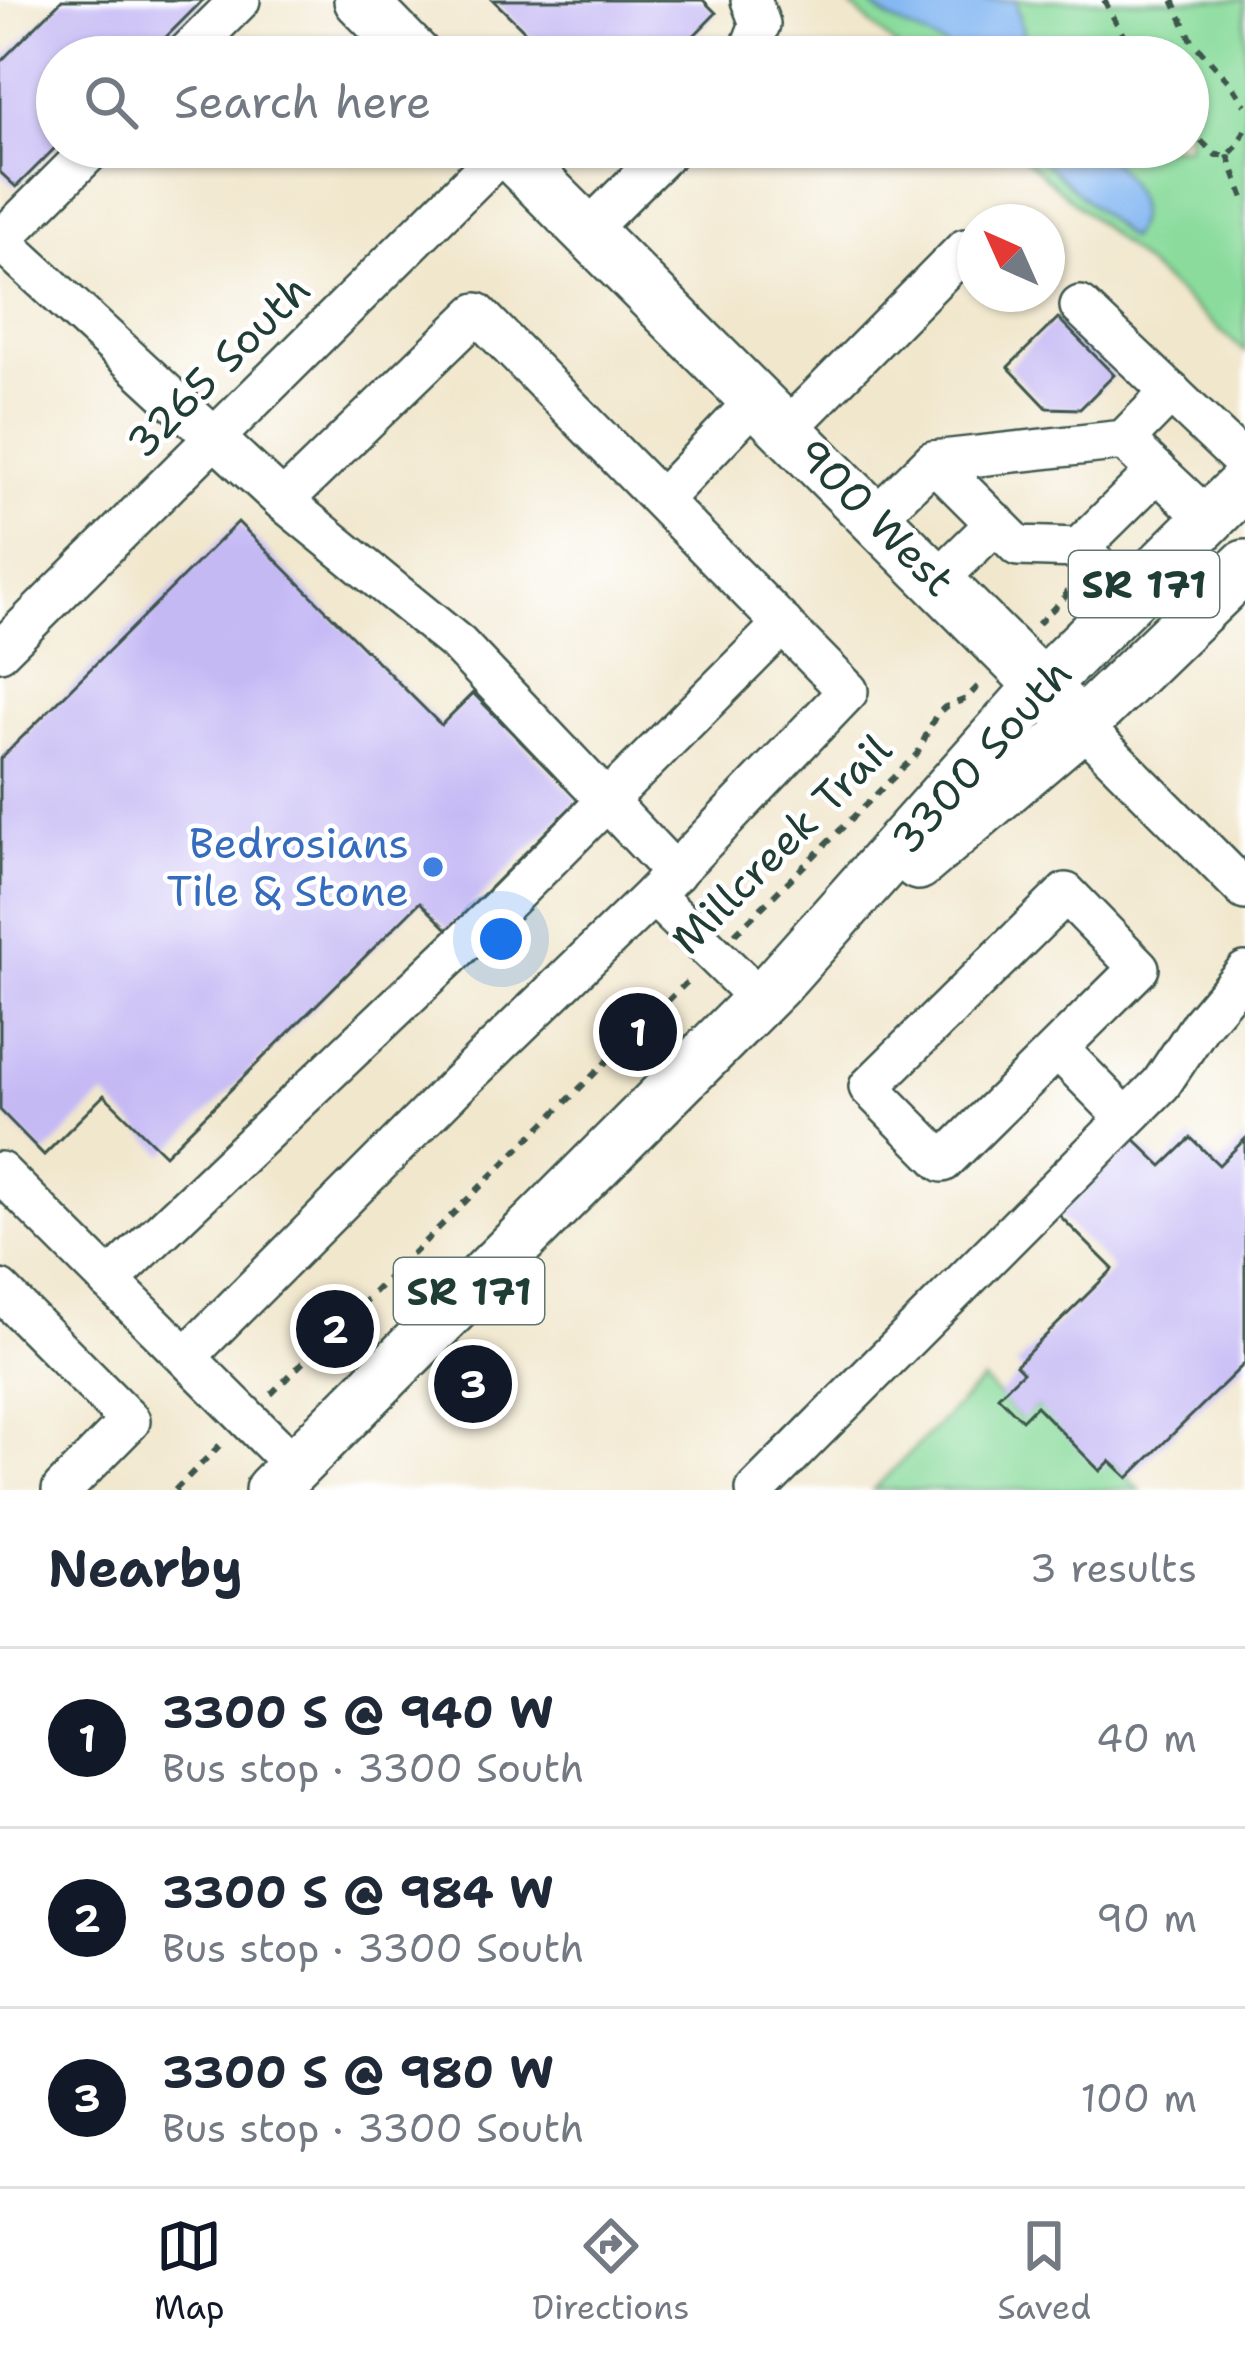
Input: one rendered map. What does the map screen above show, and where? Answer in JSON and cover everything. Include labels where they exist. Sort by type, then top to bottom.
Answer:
[{"type":"main road","points":[[360,0],[395,36]]},
{"type":"main road","name":"900 West","points":[[524,168],[1081,724]]},
{"type":"main road","name":"3300 South","points":[[289,1480],[768,992],[1042,684],[1245,483]]},
{"type":"main road","name":"3300 South","points":[[768,992],[1081,724],[1245,566]]},
{"type":"street","points":[[204,36],[240,0]]},
{"type":"street","points":[[751,0],[760,25],[756,36]]},
{"type":"street","points":[[73,168],[0,240],[284,501],[458,644],[608,800],[714,955],[768,992]]},
{"type":"street","name":"3265 South","points":[[0,651],[484,168]]},
{"type":"street","points":[[588,230],[651,168]]},
{"type":"street","points":[[662,499],[772,414],[957,256]]},
{"type":"street","points":[[1080,306],[1245,463]]},
{"type":"street","points":[[186,1357],[664,884],[848,691],[477,313],[284,501]]},
{"type":"street","points":[[876,517],[933,461],[1124,440],[1171,392]]},
{"type":"street","points":[[1124,440],[1208,519]]},
{"type":"street","points":[[933,461],[1018,545],[1079,548],[1130,598]]},
{"type":"street","points":[[1079,548],[1157,471]]},
{"type":"street","points":[[938,580],[996,523]]},
{"type":"street","points":[[109,1281],[500,908],[783,624]]},
{"type":"street","name":"900 West","points":[[1081,724],[1245,890]]},
{"type":"street","points":[[1066,893],[1139,968],[1058,1049],[943,1162],[869,1087],[1066,893]]},
{"type":"street","points":[[756,1490],[1161,1084],[1201,1024],[1245,972]]},
{"type":"street","points":[[1058,1049],[1126,1118]]},
{"type":"street","points":[[0,1172],[247,1418],[289,1480]]},
{"type":"street","points":[[0,1289],[130,1421],[62,1490]]},
{"type":"path","points":[[1104,0],[1124,36]]},
{"type":"path","points":[[1173,0],[1190,36]]},
{"type":"path","points":[[1209,60],[1245,105]]},
{"type":"path","points":[[1209,148],[1216,155],[1228,155],[1245,130]]},
{"type":"path","points":[[1228,155],[1245,200]]},
{"type":"path","name":"Millcreek Trail","points":[[175,1490],[916,754],[936,715],[966,699]]},
{"type":"green space","points":[[844,0],[1245,0],[1245,352],[1035,168],[1209,168],[1209,36],[884,36]]},
{"type":"green space","points":[[983,1380],[1021,1419],[1036,1406],[1110,1461],[1140,1490],[873,1490]]},
{"type":"water","points":[[864,0],[1016,0],[1025,36],[924,36]]},
{"type":"water","points":[[1050,168],[1117,168],[1137,201],[1139,213],[1129,239]]},
{"type":"building","points":[[62,0],[203,0],[167,36],[36,36],[36,167],[16,187],[0,172],[0,62]]},
{"type":"building","points":[[493,0],[703,0],[716,13],[694,36],[530,36]]},
{"type":"building","points":[[1058,318],[1114,375],[1080,409],[1047,408],[1008,367]]},
{"type":"building","points":[[238,522],[441,725],[473,693],[578,800],[448,930],[420,902],[165,1155],[104,1095],[44,1155],[0,1110],[0,759]]},
{"type":"building","points":[[1131,1136],[1162,1166],[1191,1138],[1219,1165],[1245,1139],[1245,1363],[1128,1478],[1110,1461],[1100,1471],[1036,1406],[1022,1420],[998,1396],[1023,1372],[1016,1365],[1113,1269],[1055,1211]]},
{"type":"place","name":"Bedrosians Tile & Stone","points":[[433,867]]},
{"type":"place","name":"3300 S @ 940 W","points":[[638,1032]]},
{"type":"place","name":"3300 S @ 984 W","points":[[335,1329]]},
{"type":"place","name":"3300 S @ 980 W","points":[[473,1384]]}]
